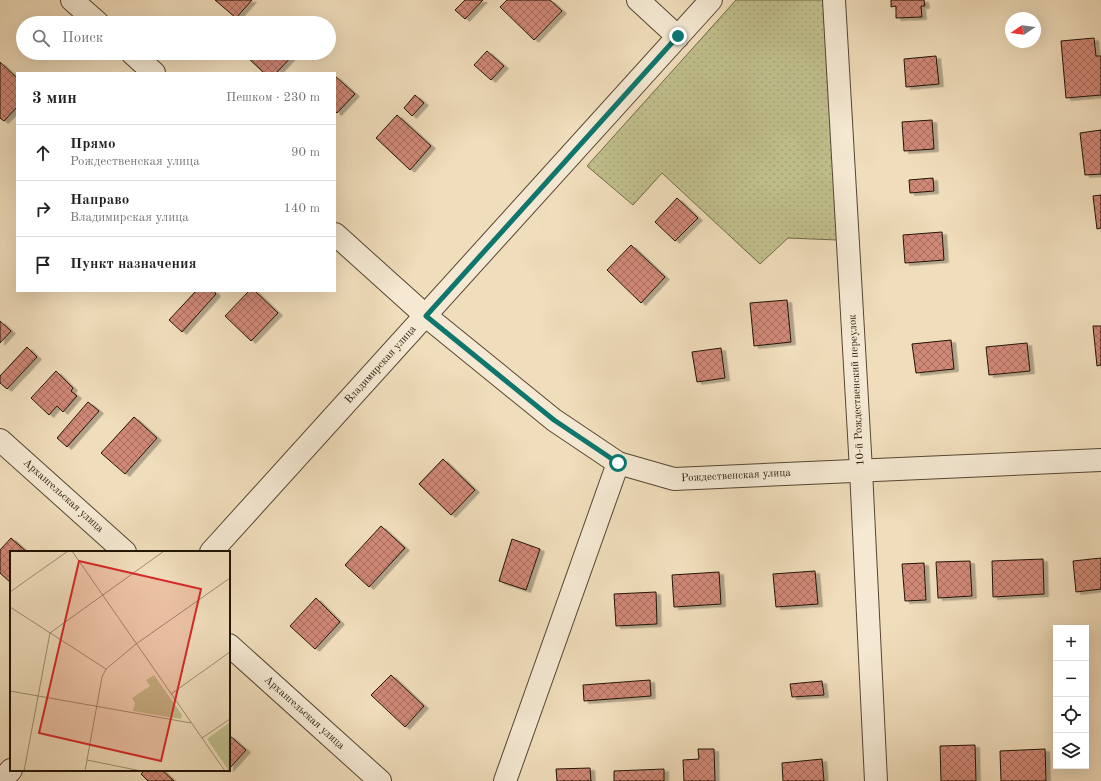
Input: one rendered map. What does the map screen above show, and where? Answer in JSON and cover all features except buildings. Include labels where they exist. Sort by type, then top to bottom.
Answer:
[{"type":"street","points":[[72,0],[90,16]]},
{"type":"street","points":[[638,0],[678,36]]},
{"type":"street","name":"Владимирская улица","points":[[212,551],[711,0]]},
{"type":"street","name":"10-й Рождественский переулок","points":[[834,0],[861,470],[876,781]]},
{"type":"street","points":[[140,60],[153,72]]},
{"type":"street","name":"Рождественская улица","points":[[336,235],[426,316],[554,420],[618,463],[674,479],[1101,460]]},
{"type":"street","name":"Архангельская улица","points":[[0,440],[124,551]]},
{"type":"street","points":[[505,781],[618,463]]},
{"type":"street","name":"Архангельская улица","points":[[230,646],[380,781]]},
{"type":"street","points":[[1,781],[10,771]]},
{"type":"shaded area","points":[[736,0],[826,0],[837,240],[788,238],[760,264],[662,173],[633,205],[587,166]]},
{"type":"route","points":[[618,463],[554,420],[426,316],[678,36]]}]
